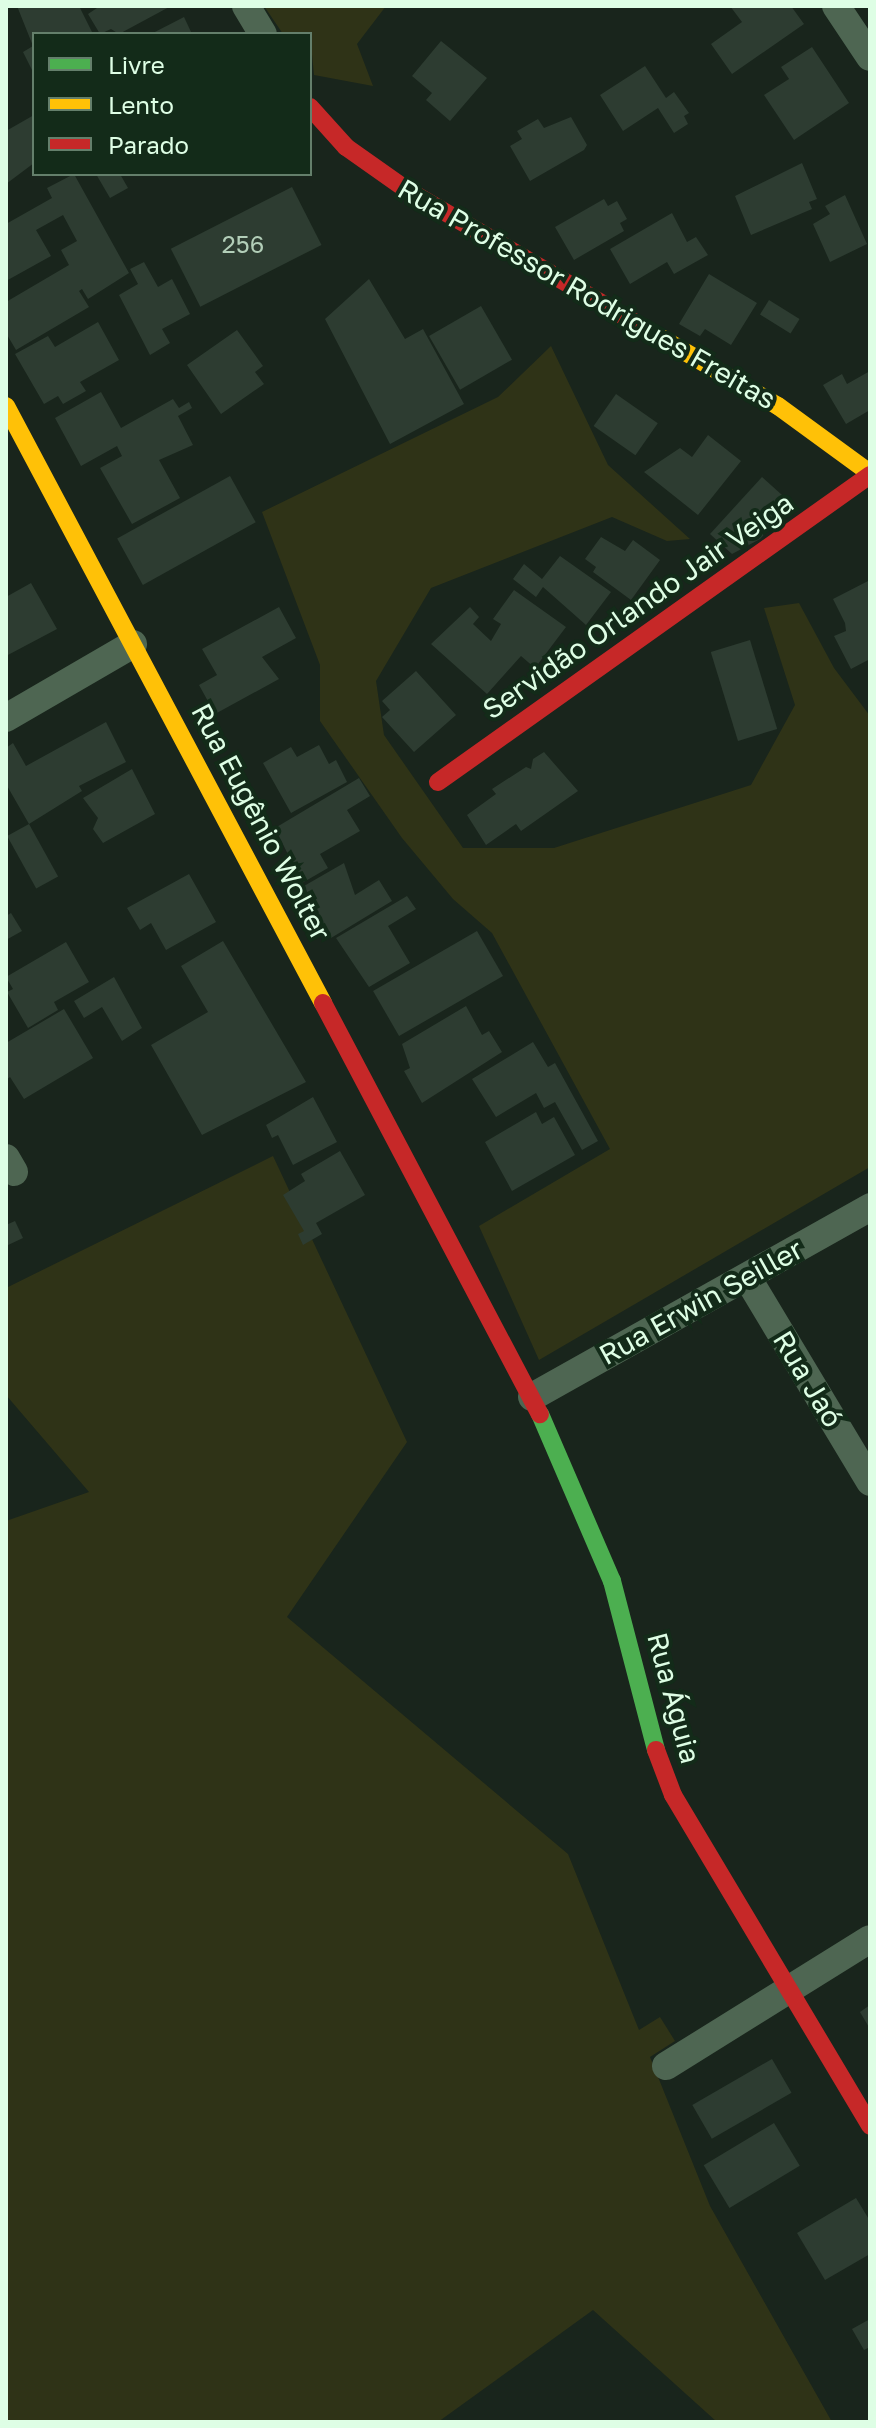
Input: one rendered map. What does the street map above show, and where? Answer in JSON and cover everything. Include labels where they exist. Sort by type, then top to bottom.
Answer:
[{"type":"street","points":[[246,6],[262,32]]},
{"type":"street","points":[[836,6],[870,57]]},
{"type":"street","name":"Rua Professor Rodrigues Freitas","points":[[312,109],[346,147],[407,190],[778,406],[870,474]]},
{"type":"street","name":"Rua Eugênio Wolter","points":[[6,406],[466,1265]]},
{"type":"street","name":"Servidão Orlando Jair Veiga","points":[[438,782],[870,474]]},
{"type":"street","points":[[6,718],[133,644]]},
{"type":"street","name":"Rua Erwin Seiller","points":[[532,1397],[870,1207]]},
{"type":"street","name":"Rua Águia","points":[[466,1265],[532,1397],[612,1581],[658,1759],[673,1795],[870,2126]]},
{"type":"street","name":"Rua Jaó","points":[[747,1277],[870,1482]]},
{"type":"street","points":[[666,2066],[870,1939]]},
{"type":"green space","points":[[264,6],[386,6],[357,44],[373,86],[314,75],[312,32],[282,32]]},
{"type":"green space","points":[[551,346],[608,465],[690,539],[667,541],[612,517],[431,588],[376,681],[384,735],[463,848],[554,848],[751,785],[795,705],[764,608],[799,603],[834,668],[870,716],[870,1167],[539,1360],[479,1226],[610,1149],[492,933],[453,899],[402,838],[320,721],[320,665],[262,512],[498,397]]},
{"type":"green space","points":[[273,1156],[407,1442],[287,1617],[568,1854],[639,2030],[660,2017],[675,2041],[650,2057],[710,2206],[832,2422],[717,2422],[593,2310],[438,2422],[6,2422],[6,1521],[89,1492],[6,1395],[6,1288]]},
{"type":"building","points":[[17,6],[79,6],[92,32],[32,32],[32,44]]},
{"type":"building","points":[[100,6],[171,6],[123,32],[111,29],[99,32],[88,14]]},
{"type":"building","points":[[730,6],[791,6],[804,24],[732,74],[711,44],[742,22]]},
{"type":"building","points":[[184,17],[191,32],[155,32]]},
{"type":"building","points":[[441,41],[487,78],[450,121],[426,100],[432,93],[412,76]]},
{"type":"building","points":[[32,47],[32,70],[23,52]]},
{"type":"building","points":[[812,47],[849,103],[794,140],[764,95],[789,79],[781,67]]},
{"type":"building","points":[[645,66],[666,98],[674,92],[689,113],[684,116],[688,124],[674,133],[658,108],[623,131],[600,95]]},
{"type":"building","points":[[32,116],[32,164],[6,184],[6,131]]},
{"type":"building","points":[[571,117],[587,145],[584,150],[530,181],[510,146],[522,139],[517,131],[538,119],[544,128]]},
{"type":"building","points":[[802,163],[817,199],[809,202],[812,209],[751,235],[735,196]]},
{"type":"building","points":[[75,176],[129,273],[88,299],[82,289],[79,291],[89,307],[16,350],[6,333],[6,302],[69,265],[61,250],[77,241],[63,215],[36,230],[51,256],[6,281],[6,224],[52,198],[47,188]]},
{"type":"building","points":[[97,176],[121,176],[128,188],[110,198]]},
{"type":"building","points":[[292,187],[322,245],[200,307],[171,249]]},
{"type":"building","points":[[845,195],[867,244],[830,262],[813,224],[830,214],[825,206]]},
{"type":"building","points":[[604,199],[608,206],[617,201],[627,219],[620,223],[624,231],[574,260],[555,227]]},
{"type":"building","points":[[672,213],[687,242],[696,237],[708,255],[674,274],[667,262],[630,284],[610,249]]},
{"type":"building","points":[[144,262],[158,287],[172,279],[190,314],[162,329],[170,343],[150,355],[119,295],[138,284],[130,269]]},
{"type":"building","points":[[709,274],[757,303],[731,345],[705,329],[700,336],[679,324]]},
{"type":"building","points":[[369,279],[405,339],[423,329],[464,404],[390,444],[325,319]]},
{"type":"building","points":[[769,300],[800,319],[791,333],[760,314]]},
{"type":"building","points":[[481,306],[512,360],[460,390],[429,336]]},
{"type":"building","points":[[98,322],[119,360],[80,382],[86,391],[63,404],[58,396],[44,404],[15,354],[48,336],[55,347]]},
{"type":"building","points":[[237,330],[263,366],[255,372],[264,384],[221,414],[187,365]]},
{"type":"building","points":[[870,371],[870,410],[846,424],[823,385],[842,374],[847,384]]},
{"type":"building","points":[[101,392],[121,428],[173,399],[179,408],[189,402],[192,408],[178,416],[193,445],[159,460],[180,498],[132,524],[100,468],[122,456],[117,446],[81,466],[55,418]]},
{"type":"building","points":[[616,394],[658,423],[635,455],[594,426]]},
{"type":"building","points":[[708,435],[741,461],[698,515],[644,472],[680,448],[692,457]]},
{"type":"building","points":[[230,476],[256,522],[143,585],[117,539]]},
{"type":"building","points":[[762,477],[792,504],[760,539],[732,554],[710,534]]},
{"type":"building","points":[[601,537],[625,551],[633,540],[660,560],[631,600],[593,572],[596,567],[585,559]]},
{"type":"building","points":[[560,556],[611,592],[586,625],[543,587],[536,597],[513,579],[524,564],[542,579]]},
{"type":"building","points":[[870,580],[870,659],[851,669],[834,636],[846,631],[833,599]]},
{"type":"building","points":[[31,583],[57,629],[6,656],[6,597]]},
{"type":"building","points":[[514,590],[566,627],[535,668],[521,656],[487,694],[431,644],[470,607],[479,617],[473,624],[491,641],[501,624],[493,619]]},
{"type":"building","points":[[279,607],[296,638],[262,657],[279,679],[215,714],[199,685],[217,675],[202,649]]},
{"type":"building","points":[[750,640],[777,729],[738,741],[711,652]]},
{"type":"building","points":[[416,671],[456,715],[414,752],[382,717],[390,710],[382,701]]},
{"type":"building","points":[[106,722],[126,762],[79,786],[82,791],[29,824],[6,784],[6,748],[13,743],[26,766]]},
{"type":"building","points":[[319,745],[329,764],[336,760],[347,782],[291,813],[263,763],[291,747],[297,757]]},
{"type":"building","points":[[544,752],[578,791],[521,831],[516,824],[486,845],[467,815],[496,794],[492,789],[526,767],[531,769],[533,759]]},
{"type":"building","points":[[132,769],[155,814],[103,843],[93,829],[98,818],[83,798]]},
{"type":"building","points":[[359,778],[370,796],[347,810],[360,831],[320,854],[328,868],[302,883],[275,828]]},
{"type":"building","points":[[29,824],[58,876],[36,889],[7,836]]},
{"type":"building","points":[[344,863],[355,895],[379,880],[392,901],[331,938],[304,886]]},
{"type":"building","points":[[189,874],[216,922],[166,950],[151,923],[140,930],[127,908]]},
{"type":"building","points":[[407,896],[416,909],[388,926],[410,963],[369,987],[336,938]]},
{"type":"building","points":[[11,913],[22,931],[6,940],[6,916]]},
{"type":"building","points":[[477,931],[503,976],[399,1036],[373,991]]},
{"type":"building","points":[[223,941],[306,1082],[202,1135],[151,1045],[208,1012],[181,966]]},
{"type":"building","points":[[66,942],[89,982],[54,1002],[58,1010],[28,1028],[7,992],[13,989],[6,977]]},
{"type":"building","points":[[114,977],[142,1028],[122,1041],[102,1007],[84,1018],[74,1001]]},
{"type":"building","points":[[466,1006],[482,1035],[489,1031],[502,1052],[422,1103],[404,1071],[410,1068],[402,1044]]},
{"type":"building","points":[[64,1009],[93,1058],[24,1099],[10,1077],[6,1080],[6,1043]]},
{"type":"building","points":[[533,1042],[548,1067],[555,1063],[598,1141],[582,1150],[555,1102],[544,1108],[536,1093],[496,1117],[472,1079]]},
{"type":"building","points":[[313,1097],[337,1142],[293,1165],[278,1135],[272,1138],[266,1125]]},
{"type":"building","points":[[536,1112],[542,1124],[554,1117],[575,1155],[512,1191],[485,1142]]},
{"type":"building","points":[[340,1151],[365,1195],[316,1223],[322,1234],[303,1245],[298,1234],[304,1231],[283,1195],[305,1181],[301,1174]]},
{"type":"building","points":[[15,1221],[23,1238],[6,1246],[6,1225]]},
{"type":"building","points":[[870,2005],[870,2029],[860,2012]]},
{"type":"building","points":[[772,2059],[792,2093],[712,2139],[692,2105]]},
{"type":"building","points":[[774,2123],[800,2166],[729,2208],[704,2165]]},
{"type":"building","points":[[856,2198],[870,2221],[870,2254],[825,2280],[797,2233]]},
{"type":"building","points":[[870,2319],[870,2347],[864,2350],[852,2329]]},
{"type":"traffic: fast","points":[[540,1414],[612,1581],[656,1750]]},
{"type":"traffic: slow","points":[[656,335],[778,406],[870,473]]},
{"type":"traffic: slow","points":[[6,406],[323,1003]]},
{"type":"traffic: jam","points":[[312,109],[346,147],[407,190],[656,335]]},
{"type":"traffic: jam","points":[[438,782],[870,475]]},
{"type":"traffic: jam","points":[[323,1003],[540,1414]]},
{"type":"traffic: jam","points":[[656,1750],[673,1795],[870,2126]]}]
